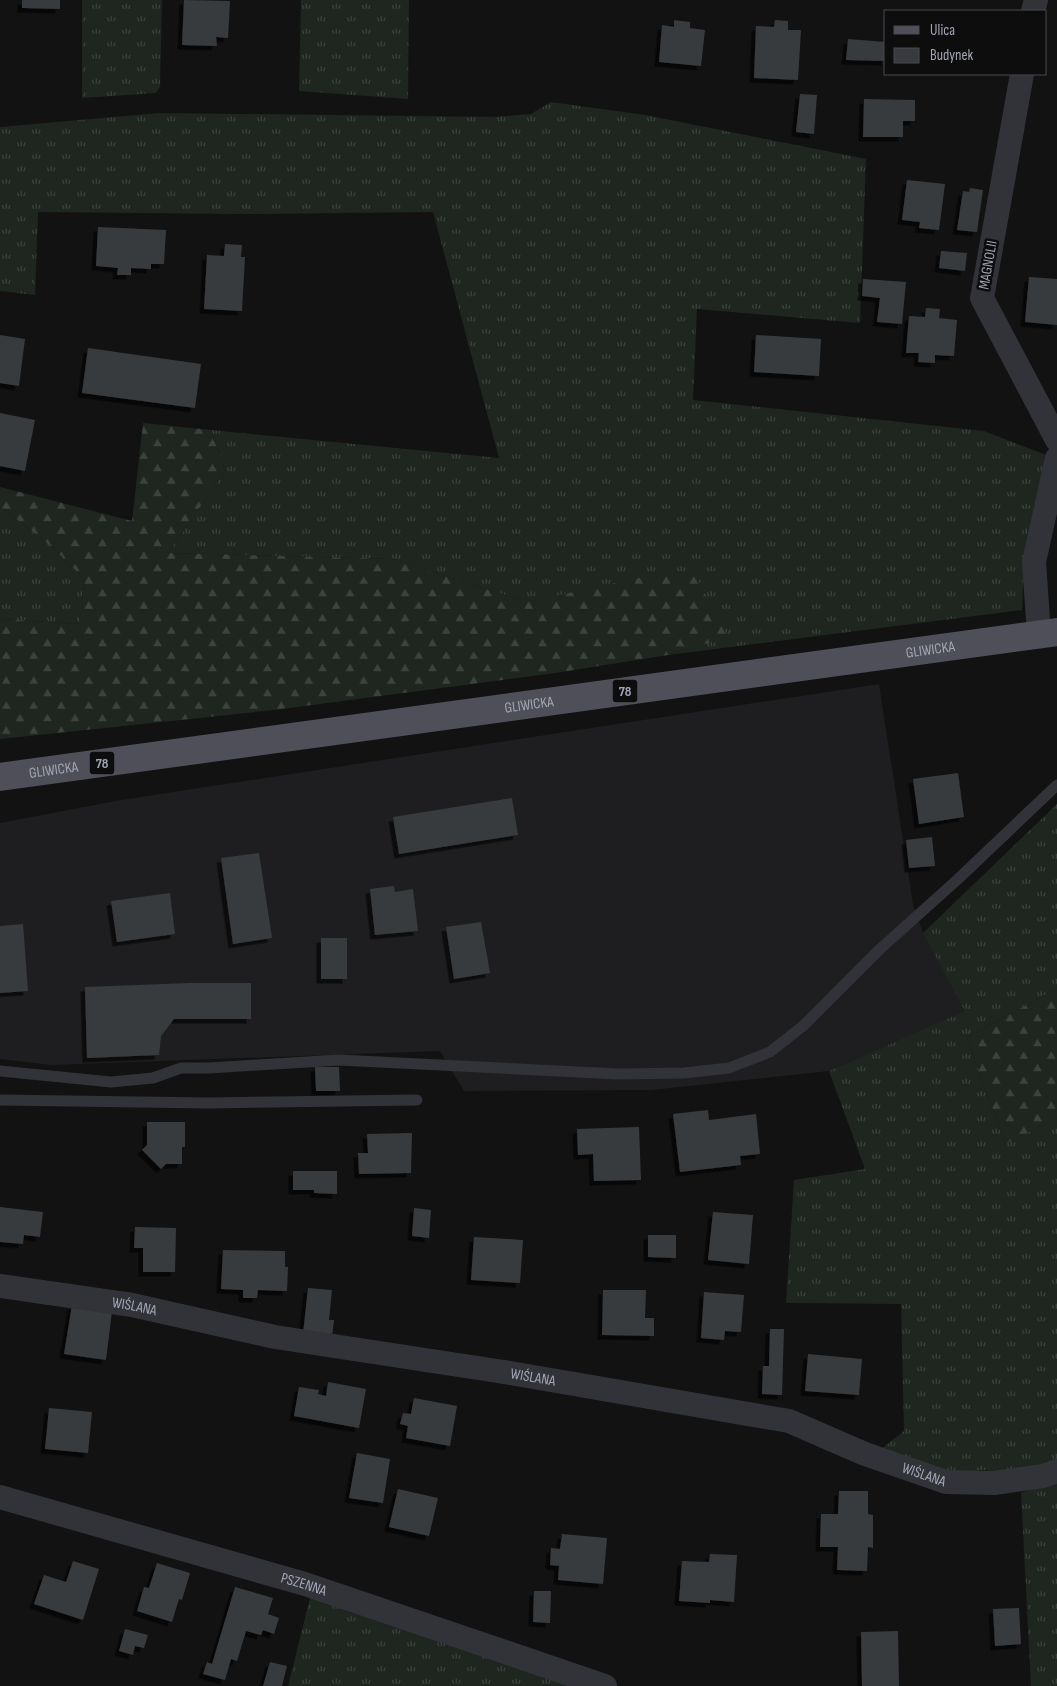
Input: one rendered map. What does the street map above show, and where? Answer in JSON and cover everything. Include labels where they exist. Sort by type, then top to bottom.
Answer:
[{"type":"main road","name":"GLIWICKA","points":[[0,777],[1048,633]]},
{"type":"street","name":"MAGNOLII","points":[[1022,75],[982,298],[1057,440]]},
{"type":"street","points":[[1048,633],[1034,562],[1057,458]]},
{"type":"street","name":"WIŚLANA","points":[[0,1286],[132,1305],[275,1337],[504,1372],[789,1420],[865,1454],[946,1482],[994,1483],[1043,1476],[1057,1471]]},
{"type":"street","name":"PSZENNA","points":[[0,1497],[306,1584],[605,1686]]},
{"type":"lane","points":[[0,1071],[111,1082],[153,1078],[181,1068],[339,1060],[619,1074],[684,1073],[729,1068],[770,1052],[803,1026],[880,949],[957,880],[1057,785]]},
{"type":"lane","points":[[0,1100],[208,1103],[417,1100]]},
{"type":"shaded area","points":[[879,684],[913,905],[923,933],[966,1011],[829,1071],[652,1090],[464,1091],[440,1051],[51,1065],[0,1059],[0,823],[121,800]]},
{"type":"green space","points":[[82,0],[162,0],[160,87],[156,93],[82,98]]},
{"type":"green space","points":[[301,0],[409,0],[408,99],[299,91]]},
{"type":"green space","points":[[551,102],[645,115],[866,159],[860,323],[697,309],[693,400],[984,431],[1046,455],[1024,565],[1022,610],[668,655],[728,636],[527,602],[392,559],[168,553],[225,471],[211,430],[499,458],[433,212],[247,214],[38,212],[35,295],[0,291],[0,127],[160,113],[495,117],[531,114]]},
{"type":"green space","points":[[143,423],[211,430],[225,471],[168,553],[392,559],[527,602],[638,578],[693,571],[728,637],[668,655],[555,673],[274,710],[0,739],[0,619],[80,624],[84,580],[55,550],[0,507],[0,487],[132,521]]},
{"type":"green space","points":[[0,507],[55,550],[84,580],[80,624],[0,619]]},
{"type":"green space","points":[[1057,804],[1057,988],[967,1038],[1005,1144],[1057,1118],[1057,1465],[1012,1473],[983,1470],[947,1474],[881,1449],[904,1431],[901,1304],[786,1303],[794,1180],[865,1169],[829,1071],[965,1011],[923,933]]},
{"type":"green space","points":[[1057,988],[1057,1118],[1005,1144],[967,1038]]},
{"type":"green space","points":[[1057,1480],[1057,1686],[1031,1686],[1021,1493]]},
{"type":"green space","points":[[311,1594],[575,1686],[288,1686]]},
{"type":"building","points":[[22,0],[60,0],[60,9],[22,8]]},
{"type":"building","points":[[184,0],[230,1],[228,38],[216,37],[217,46],[182,45]]},
{"type":"building","points":[[674,20],[690,22],[690,28],[705,30],[701,66],[659,62],[662,25],[674,27]]},
{"type":"building","points":[[775,20],[788,21],[788,30],[801,30],[798,80],[754,78],[756,26],[774,27]]},
{"type":"building","points":[[848,39],[884,42],[884,61],[846,60]]},
{"type":"building","points":[[800,94],[817,95],[814,134],[796,132]]},
{"type":"building","points":[[864,99],[915,100],[915,121],[903,121],[903,137],[863,137]]},
{"type":"building","points":[[907,180],[945,184],[939,230],[919,228],[920,222],[902,220]]},
{"type":"building","points":[[970,188],[983,190],[977,232],[957,230],[963,191],[969,192]]},
{"type":"building","points":[[98,227],[166,230],[164,264],[151,264],[151,269],[131,268],[131,275],[117,275],[118,268],[96,266]]},
{"type":"building","points":[[225,244],[242,245],[241,257],[245,257],[242,311],[204,309],[207,255],[224,256]]},
{"type":"building","points":[[941,251],[967,253],[965,271],[939,268]]},
{"type":"building","points":[[1029,277],[1057,279],[1057,325],[1025,322]]},
{"type":"building","points":[[863,279],[906,282],[902,324],[877,322],[880,298],[862,296]]},
{"type":"building","points":[[926,308],[940,309],[939,318],[957,320],[954,356],[935,355],[935,363],[918,362],[919,353],[906,353],[909,316],[925,317]]},
{"type":"building","points":[[0,335],[25,339],[19,386],[0,383]]},
{"type":"building","points":[[756,335],[821,339],[819,376],[754,372]]},
{"type":"building","points":[[88,348],[201,364],[195,408],[82,393]]},
{"type":"building","points":[[0,413],[35,420],[25,471],[0,466]]},
{"type":"building","points":[[958,773],[964,817],[919,824],[913,779]]},
{"type":"building","points":[[512,798],[518,835],[399,854],[393,817]]},
{"type":"building","points":[[932,837],[935,866],[909,868],[906,840]]},
{"type":"building","points":[[259,853],[272,938],[233,944],[221,858]]},
{"type":"building","points":[[394,886],[395,892],[413,889],[418,931],[375,935],[370,889]]},
{"type":"building","points":[[170,893],[175,934],[117,942],[111,901]]},
{"type":"building","points":[[481,922],[490,973],[454,979],[446,927]]},
{"type":"building","points":[[23,924],[28,991],[0,993],[0,926]]},
{"type":"building","points":[[321,938],[347,938],[347,979],[321,979]]},
{"type":"building","points":[[251,983],[251,1019],[174,1019],[161,1036],[159,1055],[87,1058],[85,987]]},
{"type":"building","points":[[315,1067],[339,1067],[340,1091],[316,1091]]},
{"type":"building","points":[[708,1110],[709,1120],[756,1114],[760,1154],[740,1156],[741,1165],[680,1172],[673,1114]]},
{"type":"building","points":[[147,1122],[185,1122],[185,1147],[182,1147],[182,1164],[166,1164],[161,1169],[142,1150],[147,1145]]},
{"type":"building","points":[[639,1127],[641,1180],[594,1181],[593,1154],[578,1155],[577,1129]]},
{"type":"building","points":[[412,1133],[411,1173],[359,1174],[358,1153],[368,1153],[367,1134]]},
{"type":"building","points":[[293,1171],[337,1171],[337,1194],[314,1193],[314,1190],[293,1190]]},
{"type":"building","points":[[0,1207],[43,1212],[40,1237],[24,1235],[23,1244],[0,1242]]},
{"type":"building","points":[[414,1208],[431,1210],[429,1238],[412,1236]]},
{"type":"building","points":[[713,1212],[753,1215],[749,1264],[708,1260]]},
{"type":"building","points":[[135,1227],[176,1228],[175,1272],[143,1272],[143,1248],[134,1248]]},
{"type":"building","points":[[648,1235],[676,1235],[676,1258],[648,1257]]},
{"type":"building","points":[[474,1237],[523,1240],[520,1283],[471,1280]]},
{"type":"building","points":[[223,1250],[285,1251],[285,1267],[288,1267],[287,1291],[258,1290],[257,1298],[243,1298],[243,1290],[221,1289]]},
{"type":"building","points":[[308,1288],[332,1290],[329,1320],[334,1320],[332,1337],[303,1334]]},
{"type":"building","points":[[603,1290],[646,1290],[645,1318],[654,1318],[654,1336],[602,1335]]},
{"type":"building","points":[[704,1292],[744,1295],[741,1332],[725,1331],[724,1340],[701,1338]]},
{"type":"building","points":[[72,1305],[112,1311],[106,1360],[64,1354]]},
{"type":"building","points":[[770,1329],[784,1329],[782,1395],[762,1394],[763,1366],[769,1366]]},
{"type":"building","points":[[808,1354],[862,1359],[859,1395],[805,1391]]},
{"type":"building","points":[[328,1382],[366,1389],[359,1428],[294,1416],[299,1387],[319,1390],[318,1394],[326,1396]]},
{"type":"building","points":[[414,1398],[457,1406],[450,1446],[406,1438],[408,1426],[400,1424],[403,1413],[411,1414]]},
{"type":"building","points":[[49,1408],[92,1412],[88,1453],[45,1449]]},
{"type":"building","points":[[357,1453],[390,1459],[383,1503],[349,1498]]},
{"type":"building","points":[[398,1489],[438,1498],[429,1536],[389,1527]]},
{"type":"building","points":[[839,1491],[868,1491],[868,1514],[873,1515],[873,1548],[868,1547],[867,1571],[837,1570],[838,1547],[820,1547],[821,1514],[838,1514]]},
{"type":"building","points":[[562,1534],[607,1538],[603,1584],[558,1580],[559,1566],[550,1565],[551,1548],[560,1549]]},
{"type":"building","points":[[710,1554],[737,1555],[734,1602],[710,1600],[710,1603],[679,1601],[682,1561],[709,1562]]},
{"type":"building","points":[[73,1561],[99,1569],[83,1620],[34,1604],[44,1575],[66,1582]]},
{"type":"building","points":[[157,1563],[190,1573],[182,1600],[179,1599],[172,1622],[137,1611],[144,1587],[149,1588]]},
{"type":"building","points":[[235,1587],[273,1598],[268,1614],[279,1618],[274,1634],[263,1630],[261,1635],[246,1631],[237,1661],[231,1659],[225,1680],[203,1674],[207,1662],[212,1664]]},
{"type":"building","points":[[534,1591],[551,1591],[550,1623],[533,1622]]},
{"type":"building","points":[[1019,1608],[1021,1644],[995,1646],[993,1609]]},
{"type":"building","points":[[125,1629],[148,1635],[144,1648],[135,1646],[133,1655],[119,1651]]},
{"type":"building","points":[[898,1631],[899,1686],[862,1686],[861,1632]]},
{"type":"building","points":[[270,1662],[287,1666],[282,1686],[263,1686]]}]
